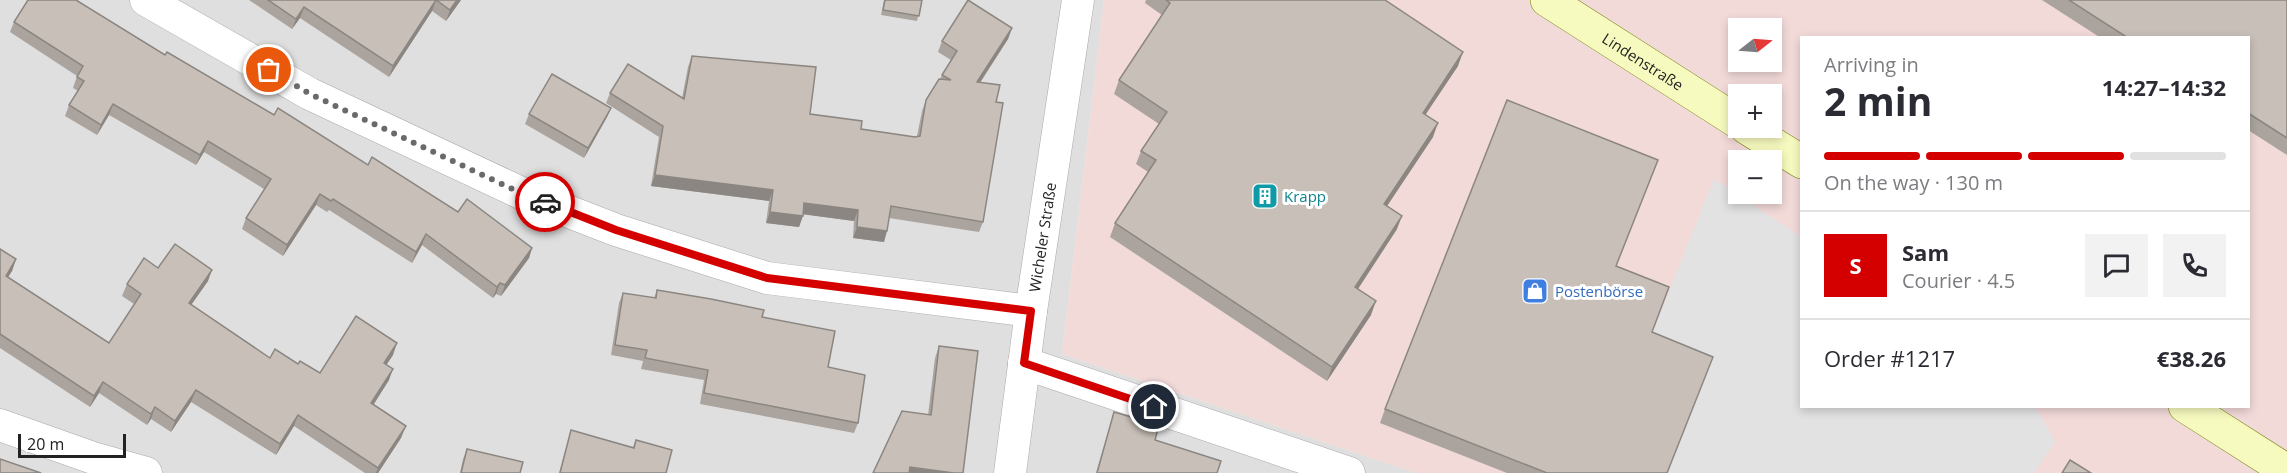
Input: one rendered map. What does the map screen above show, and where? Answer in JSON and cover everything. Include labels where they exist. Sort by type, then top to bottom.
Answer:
[{"type":"street","points":[[146,0],[310,94],[521,193],[616,230],[767,278],[1031,311]]},
{"type":"street","name":"Lindenstraße","points":[[1546,0],[1728,116]]},
{"type":"street","name":"Wicheler Straße","points":[[1010,473],[1070,3]]},
{"type":"street","points":[[1763,138],[1800,161]]},
{"type":"street","points":[[1024,363],[1349,473]]},
{"type":"street","points":[[2189,408],[2287,471]]},
{"type":"street","points":[[0,425],[96,459],[146,473]]},
{"type":"shaded area","points":[[0,0],[1104,0],[1062,354],[1416,473],[0,473]]},
{"type":"shaded area","points":[[1104,0],[2287,0],[2287,473],[1416,473],[1062,354]]},
{"type":"shaded area","points":[[1714,179],[1728,188],[1728,204],[1752,204],[1800,236],[1800,408],[2036,408],[2055,441],[2034,473],[1668,473],[1647,346]]},
{"type":"building","points":[[28,0],[76,0],[165,55],[167,52],[274,115],[278,108],[368,165],[372,157],[458,212],[467,199],[532,248],[505,285],[500,283],[497,287],[426,234],[416,252],[333,199],[331,201],[320,194],[287,245],[246,218],[271,179],[208,141],[200,155],[113,104],[101,125],[69,105],[84,81],[77,77],[83,66],[14,22]]},
{"type":"building","points":[[268,0],[436,0],[393,66],[304,7],[296,19]]},
{"type":"building","points":[[436,0],[457,0],[450,10]]},
{"type":"building","points":[[885,0],[922,0],[919,16],[883,10]]},
{"type":"building","points":[[968,0],[1012,28],[977,82],[1000,85],[996,102],[1003,103],[983,222],[891,206],[887,231],[857,227],[858,210],[804,203],[803,216],[770,212],[773,190],[655,175],[663,126],[610,93],[628,64],[684,99],[692,56],[816,67],[810,114],[862,121],[861,129],[920,136],[926,100],[939,79],[951,80],[942,75],[957,51],[942,41]]},
{"type":"building","name":"Krapp","points":[[1166,0],[1385,0],[1463,52],[1423,113],[1438,123],[1384,204],[1402,216],[1355,287],[1376,301],[1332,367],[1115,223],[1156,160],[1141,151],[1167,112],[1119,80],[1170,3]]},
{"type":"building","points":[[2069,0],[2287,0],[2287,138],[2250,114],[2250,36],[2125,36]]},
{"type":"building","points":[[552,74],[611,108],[588,148],[529,114]]},
{"type":"building","name":"Postenbörse","points":[[1507,100],[1658,160],[1616,266],[1669,287],[1652,332],[1713,357],[1667,473],[1547,473],[1385,409]]},
{"type":"building","points":[[175,244],[212,270],[189,303],[270,358],[275,349],[298,364],[300,361],[320,373],[356,316],[397,343],[384,363],[393,369],[371,403],[406,426],[378,468],[298,415],[280,444],[196,390],[175,421],[155,407],[151,414],[103,382],[94,396],[0,334],[0,249],[16,259],[6,276],[109,343],[141,294],[127,284],[144,258],[158,268]]},
{"type":"building","points":[[657,290],[764,310],[762,317],[835,331],[828,367],[865,375],[858,423],[704,393],[708,370],[645,358],[647,350],[615,345],[623,293],[656,298]]},
{"type":"building","points":[[939,346],[978,351],[963,473],[910,467],[909,473],[873,473],[902,411],[931,415]]},
{"type":"building","points":[[1114,412],[1159,425],[1155,440],[1221,461],[1217,473],[1097,473]]},
{"type":"building","points":[[571,430],[634,448],[636,440],[672,450],[666,473],[560,473]]},
{"type":"building","points":[[467,449],[523,462],[520,473],[461,473]]},
{"type":"building","points":[[0,459],[41,473],[0,473]]},
{"type":"building","points":[[2070,460],[2091,473],[2062,473]]},
{"type":"way so far","points":[[269,70],[310,94],[521,193],[545,202]]},
{"type":"place","name":"Krapp","points":[[1265,196]]},
{"type":"place","name":"Postenbörse","points":[[1535,291]]},
{"type":"route","points":[[545,202],[616,230],[767,278],[1031,311],[1024,363],[1154,407]]}]
